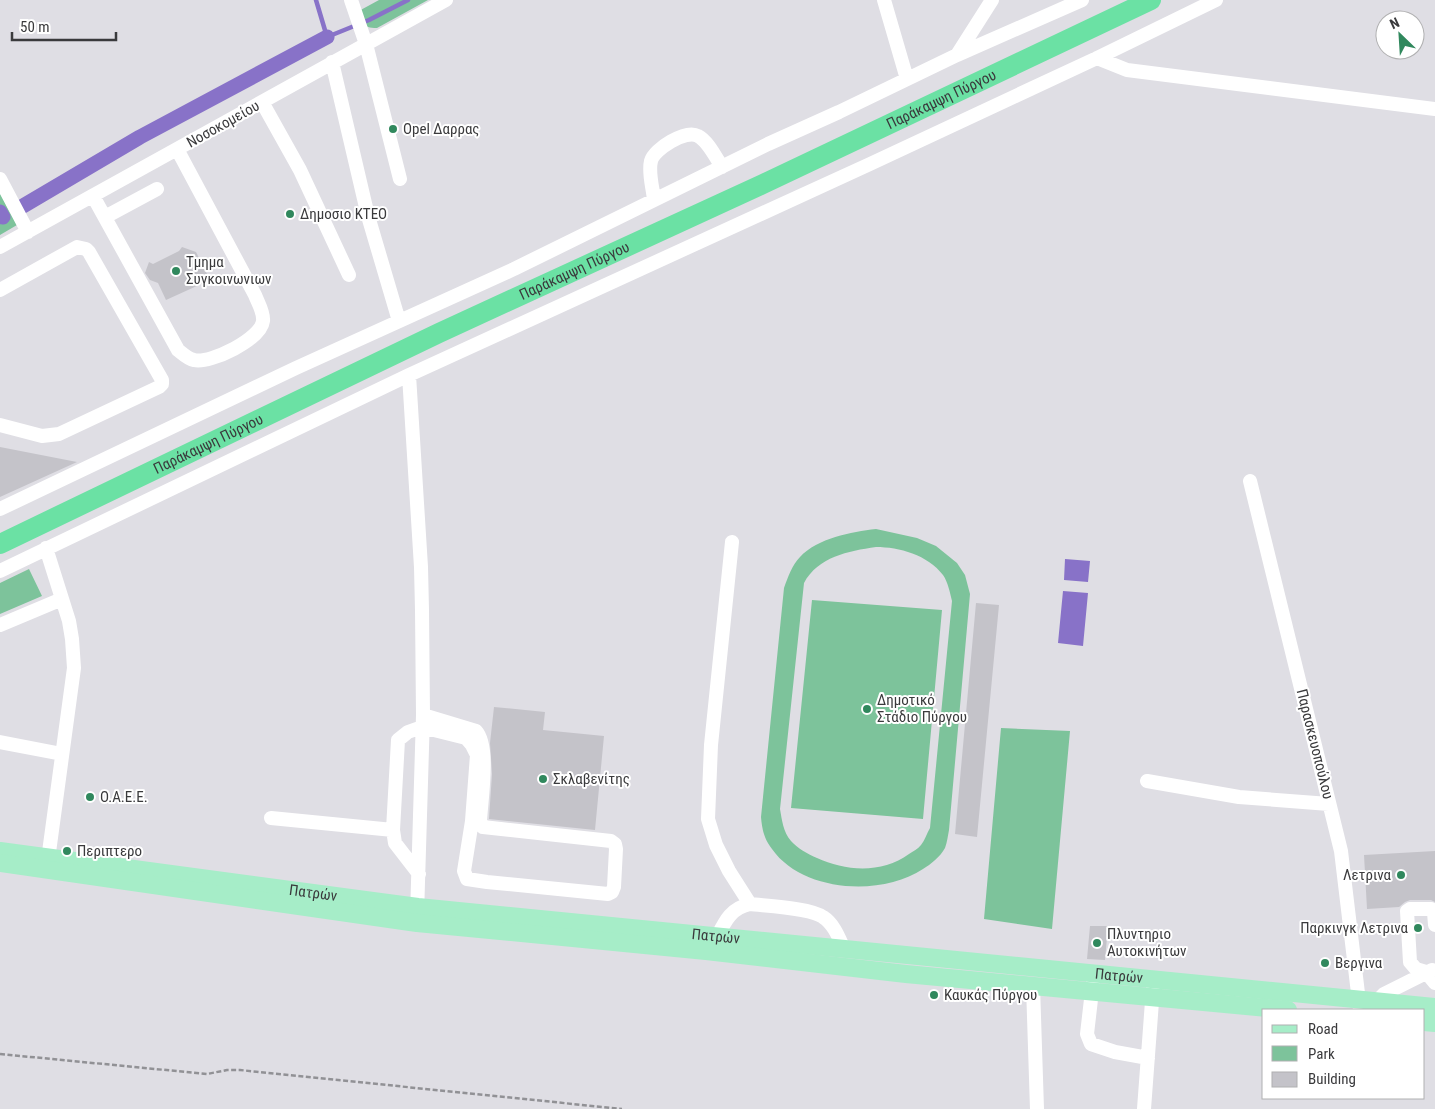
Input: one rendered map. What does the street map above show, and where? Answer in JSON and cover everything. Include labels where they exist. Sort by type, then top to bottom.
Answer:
[{"type":"highway","name":"Παράκαμψη Πύργου","points":[[0,544],[439,333],[764,184],[1151,0]]},
{"type":"main road","name":"Πατρών","points":[[0,850],[47,863],[417,915],[631,936],[906,974],[1277,1009]]},
{"type":"main road","name":"Πατρών","points":[[0,863],[47,863]]},
{"type":"main road","name":"Πατρών","points":[[631,936],[717,937],[1153,980],[1367,1006],[1435,1007]]},
{"type":"street","name":"Νοσοκομείου","points":[[0,247],[332,62],[364,37],[446,0]]},
{"type":"street","points":[[884,0],[907,79]]},
{"type":"street","points":[[957,55],[992,0]]},
{"type":"street","points":[[0,509],[296,368],[514,269],[957,55],[1082,0]]},
{"type":"street","points":[[0,571],[409,375],[852,172],[1097,58],[1216,0]]},
{"type":"street","points":[[353,6],[364,37],[400,179]]},
{"type":"street","points":[[1097,58],[1128,70],[1435,109]]},
{"type":"street","points":[[332,62],[368,216],[399,321]]},
{"type":"street","points":[[262,102],[300,170],[349,275]]},
{"type":"street","points":[[654,200],[650,170],[651,161],[661,148],[680,137],[698,136],[722,167]]},
{"type":"street","points":[[93,196],[178,350],[185,357],[196,361],[213,358],[244,344],[261,329],[262,313],[255,295],[177,149]]},
{"type":"street","points":[[0,179],[28,232]]},
{"type":"street","points":[[106,217],[157,189]]},
{"type":"street","points":[[0,290],[77,248],[86,249],[162,382],[159,386],[59,434],[42,436],[0,425]]},
{"type":"street","points":[[409,375],[421,567],[422,721],[417,915]]},
{"type":"street","name":"Παρασκευοπούλου","points":[[1250,481],[1341,851],[1367,1006]]},
{"type":"street","points":[[732,542],[711,745],[708,819],[716,845],[728,870],[750,904]]},
{"type":"street","points":[[46,548],[72,639],[74,668],[47,863]]},
{"type":"street","points":[[0,625],[62,599]]},
{"type":"street","points":[[419,874],[395,843],[393,830],[398,740],[422,721],[476,730],[480,735],[484,756],[481,826],[493,829],[611,841],[615,844],[616,850],[612,892],[608,894],[468,879],[464,871],[472,822],[477,755],[472,744],[466,738],[422,721]]},
{"type":"street","points":[[0,742],[62,754]]},
{"type":"street","points":[[1147,781],[1238,797],[1329,804]]},
{"type":"street","points":[[271,818],[393,830]]},
{"type":"street","points":[[717,937],[731,912],[750,904],[816,913],[828,921],[838,934],[844,949]]},
{"type":"street","points":[[1430,971],[1412,966],[1410,962],[1407,911],[1410,909],[1431,909],[1434,912],[1435,925]]},
{"type":"street","points":[[1407,983],[1435,984],[1430,971]]},
{"type":"street","points":[[1367,1006],[1384,994],[1430,971]]},
{"type":"street","points":[[1094,974],[1087,1034],[1091,1044],[1115,1052],[1148,1058]]},
{"type":"street","points":[[1144,1109],[1153,980]]},
{"type":"street","points":[[1033,986],[1037,1109]]},
{"type":"path","points":[[0,1054],[208,1074],[227,1070],[240,1070],[622,1109]]},
{"type":"green space","points":[[379,0],[428,0],[377,28],[366,26],[357,12]]},
{"type":"green space","points":[[0,193],[17,225],[0,235]]},
{"type":"green space","points":[[876,529],[917,538],[936,546],[957,563],[965,575],[970,594],[949,830],[945,848],[938,857],[923,869],[906,878],[886,884],[843,886],[822,882],[802,874],[785,863],[767,841],[761,817],[784,588],[790,571],[807,550],[816,545],[846,534]],"holes":[[[885,547],[921,557],[937,568],[945,578],[952,601],[930,828],[920,846],[898,860],[887,865],[851,868],[839,866],[810,855],[796,846],[786,834],[780,809],[804,583],[810,574],[826,561],[845,553]]]},
{"type":"green space","points":[[29,569],[42,596],[0,614],[0,583]]},
{"type":"green space","name":"Δημοτικό Στάδιο Πύργου","points":[[812,600],[942,610],[923,819],[791,808]]},
{"type":"green space","points":[[1001,728],[1070,731],[1052,929],[984,919]]},
{"type":"shaded area","points":[[1065,559],[1090,561],[1088,582],[1064,580]]},
{"type":"shaded area","points":[[1063,591],[1088,593],[1083,646],[1058,643]]},
{"type":"building","name":"Τμημα Συγκοινωνιων","points":[[182,247],[196,252],[210,280],[166,300],[158,283],[150,280],[145,273],[149,262],[153,264],[179,251]]},
{"type":"building","points":[[0,447],[77,462],[0,497]]},
{"type":"building","points":[[976,603],[999,605],[977,837],[955,834]]},
{"type":"building","name":"Σκλαβενίτης","points":[[494,707],[545,712],[543,730],[604,736],[595,830],[489,819],[492,774],[490,743]]},
{"type":"building","points":[[1435,851],[1435,902],[1431,900],[1410,900],[1399,907],[1367,909],[1364,855]]},
{"type":"building","name":"Πλυντηριο Αυτοκινήτων","points":[[1090,926],[1108,926],[1105,960],[1087,959]]},
{"type":"waterway","points":[[316,0],[327,37],[369,20],[408,0]]},
{"type":"waterway","points":[[23,206],[140,137],[327,37]]},
{"type":"waterway","points":[[0,212],[3,217]]},
{"type":"place","name":"Opel Δαρρας","points":[[393,129]]},
{"type":"place","name":"Δημοσιο ΚΤΕΟ","points":[[290,214]]},
{"type":"place","name":"Τμημα Συγκοινωνιων","points":[[176,271]]},
{"type":"place","name":"Δημοτικό Στάδιο Πύργου","points":[[867,709]]},
{"type":"place","name":"Σκλαβενίτης","points":[[543,779]]},
{"type":"place","name":"Ο.Α.Ε.Ε.","points":[[90,797]]},
{"type":"place","name":"Περιπτερο","points":[[67,851]]},
{"type":"place","name":"Λετρινα","points":[[1401,875]]},
{"type":"place","name":"Παρκινγκ Λετρινα","points":[[1418,928]]},
{"type":"place","name":"Πλυντηριο Αυτοκινήτων","points":[[1097,943]]},
{"type":"place","name":"Βεργινα","points":[[1325,963]]},
{"type":"place","name":"Καυκάς Πύργου","points":[[934,995]]}]
